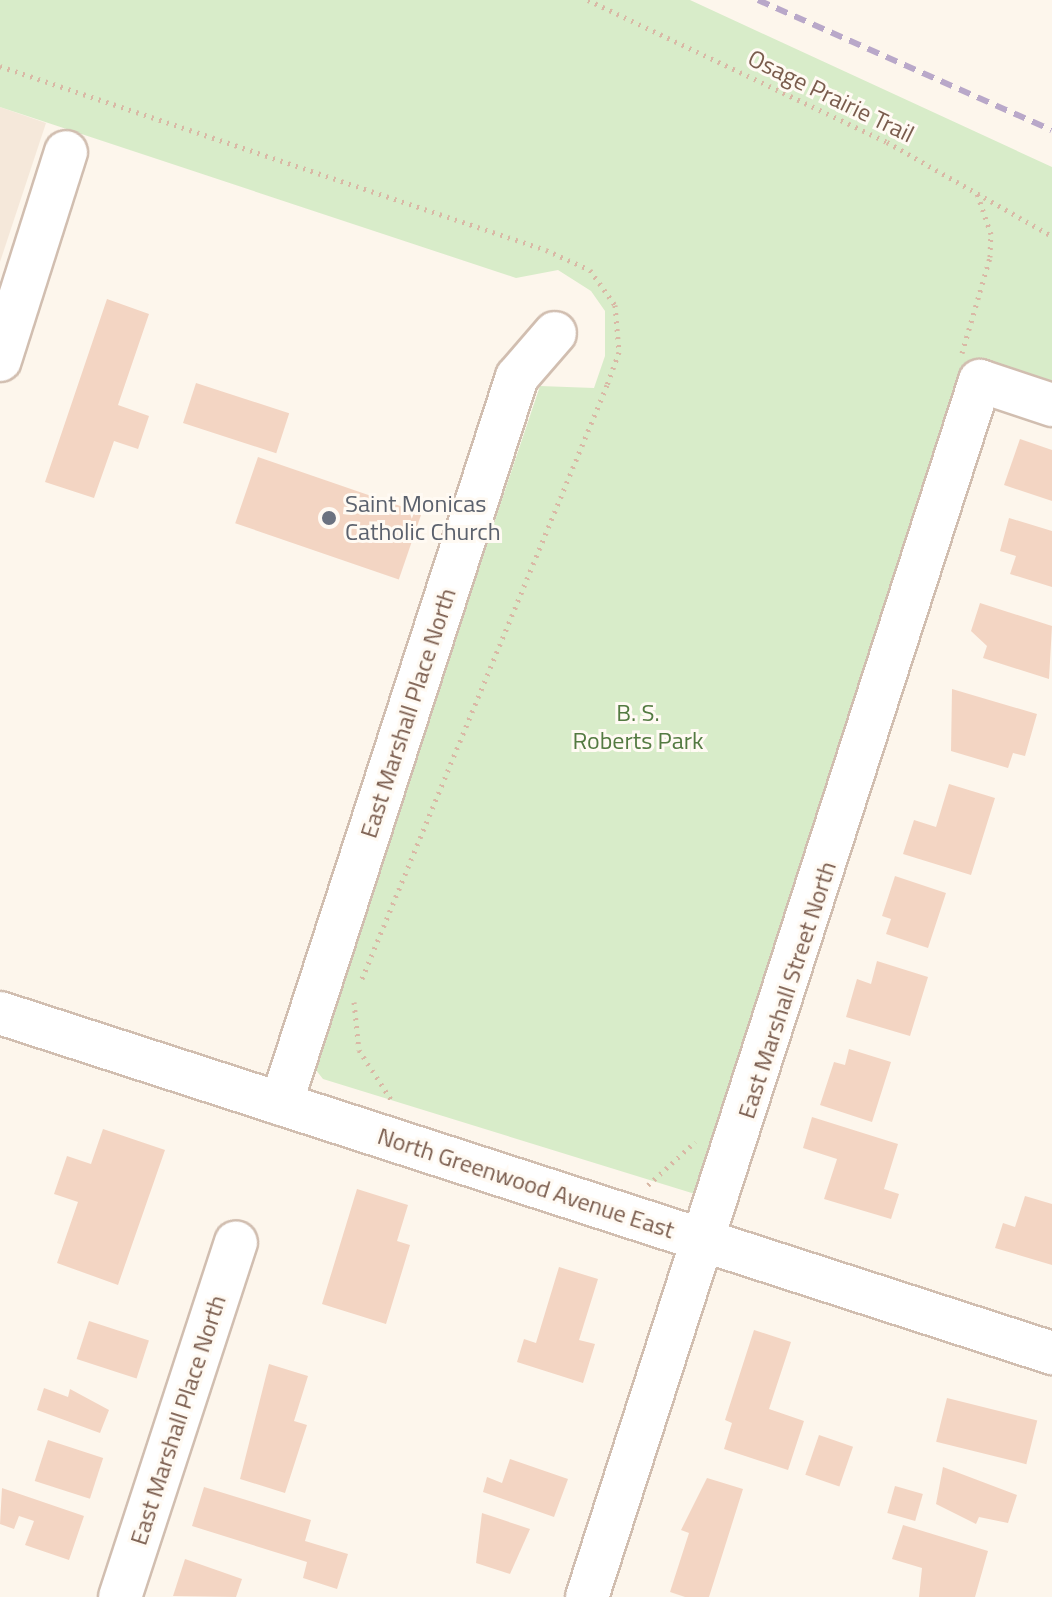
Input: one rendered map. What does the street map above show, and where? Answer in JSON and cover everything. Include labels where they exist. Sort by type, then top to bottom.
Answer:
[{"type":"street","points":[[0,360],[66,152]]},
{"type":"street","name":"East Marshall Place North","points":[[281,1104],[517,377],[555,333]]},
{"type":"street","name":"East Marshall Street North","points":[[587,1597],[705,1240],[980,381],[1052,405]]},
{"type":"street","name":"North Greenwood Avenue East","points":[[0,1013],[1052,1353]]},
{"type":"street","name":"East Marshall Place North","points":[[120,1597],[236,1242]]},
{"type":"path","name":"Osage Prairie Trail","points":[[588,0],[887,142],[1052,236]]},
{"type":"path","points":[[0,66],[546,250],[590,270],[615,305],[619,352],[607,385],[354,1001],[359,1050],[392,1102]]},
{"type":"shaded area","points":[[0,107],[46,123],[0,262]]},
{"type":"green space","name":"B. S. Roberts Park","points":[[0,0],[690,0],[1052,167],[1052,386],[972,362],[695,1194],[323,1079],[312,1065],[540,386],[594,388],[605,356],[605,311],[591,291],[558,270],[516,278],[0,107]]},
{"type":"building","points":[[107,299],[149,314],[118,405],[149,416],[138,449],[114,441],[94,498],[45,482]]},
{"type":"building","points":[[196,383],[289,413],[276,453],[183,423]]},
{"type":"building","points":[[1020,439],[1052,450],[1052,501],[1004,485]]},
{"type":"building","name":"Saint Monicas Catholic Church","points":[[258,457],[422,513],[399,580],[235,523]]},
{"type":"building","points":[[1009,518],[1052,531],[1052,587],[1010,574],[1016,556],[1000,551]]},
{"type":"building","points":[[980,603],[1052,626],[1049,679],[983,658],[987,646],[971,631]]},
{"type":"building","points":[[952,689],[1037,714],[1025,756],[1013,753],[1008,768],[951,751]]},
{"type":"building","points":[[949,784],[995,798],[971,875],[903,854],[914,820],[936,827]]},
{"type":"building","points":[[895,876],[946,893],[928,948],[886,934],[891,919],[882,916]]},
{"type":"building","points":[[877,961],[928,977],[910,1036],[846,1017],[857,979],[871,984]]},
{"type":"building","points":[[849,1049],[891,1062],[872,1122],[820,1105],[834,1062],[845,1065]]},
{"type":"building","points":[[812,1117],[898,1144],[884,1189],[899,1194],[891,1219],[824,1199],[837,1159],[803,1148]]},
{"type":"building","points":[[103,1129],[165,1150],[118,1285],[57,1263],[78,1202],[54,1194],[67,1156],[91,1164]]},
{"type":"building","points":[[357,1189],[408,1205],[397,1241],[410,1245],[386,1324],[322,1304]]},
{"type":"building","points":[[1025,1196],[1052,1204],[1052,1265],[995,1248],[1003,1223],[1015,1227]]},
{"type":"building","points":[[559,1267],[598,1279],[579,1340],[595,1344],[583,1383],[517,1362],[524,1339],[536,1343]]},
{"type":"building","points":[[89,1321],[149,1340],[137,1379],[77,1359]]},
{"type":"building","points":[[754,1330],[791,1342],[769,1409],[804,1421],[788,1470],[724,1449],[732,1423],[725,1420]]},
{"type":"building","points":[[269,1364],[308,1376],[294,1421],[307,1425],[285,1493],[240,1479]]},
{"type":"building","points":[[44,1388],[68,1397],[70,1389],[109,1410],[100,1433],[37,1410]]},
{"type":"building","points":[[947,1398],[1037,1420],[1026,1464],[936,1442]]},
{"type":"building","points":[[819,1435],[853,1447],[839,1486],[805,1475]]},
{"type":"building","points":[[48,1440],[103,1458],[90,1499],[35,1481]]},
{"type":"building","points":[[510,1459],[568,1479],[554,1517],[483,1492],[487,1477],[502,1483]]},
{"type":"building","points":[[943,1467],[1017,1495],[1008,1523],[979,1517],[976,1524],[936,1504]]},
{"type":"building","points":[[707,1478],[743,1489],[709,1597],[685,1597],[670,1592],[689,1533],[681,1530]]},
{"type":"building","points":[[895,1486],[923,1494],[915,1521],[887,1513]]},
{"type":"building","points":[[204,1487],[311,1520],[305,1541],[348,1554],[337,1589],[303,1578],[307,1562],[192,1526]]},
{"type":"building","points":[[2,1488],[84,1516],[69,1560],[25,1545],[34,1521],[19,1516],[14,1529],[0,1524]]},
{"type":"building","points":[[482,1513],[530,1529],[510,1574],[476,1563]]},
{"type":"building","points":[[903,1525],[988,1551],[975,1597],[919,1597],[922,1568],[892,1559]]},
{"type":"building","points":[[185,1559],[242,1579],[236,1597],[173,1596]]},
{"type":"railway","points":[[758,0],[1052,130]]},
{"type":"place","name":"Saint Monicas Catholic Church","points":[[329,518]]}]
